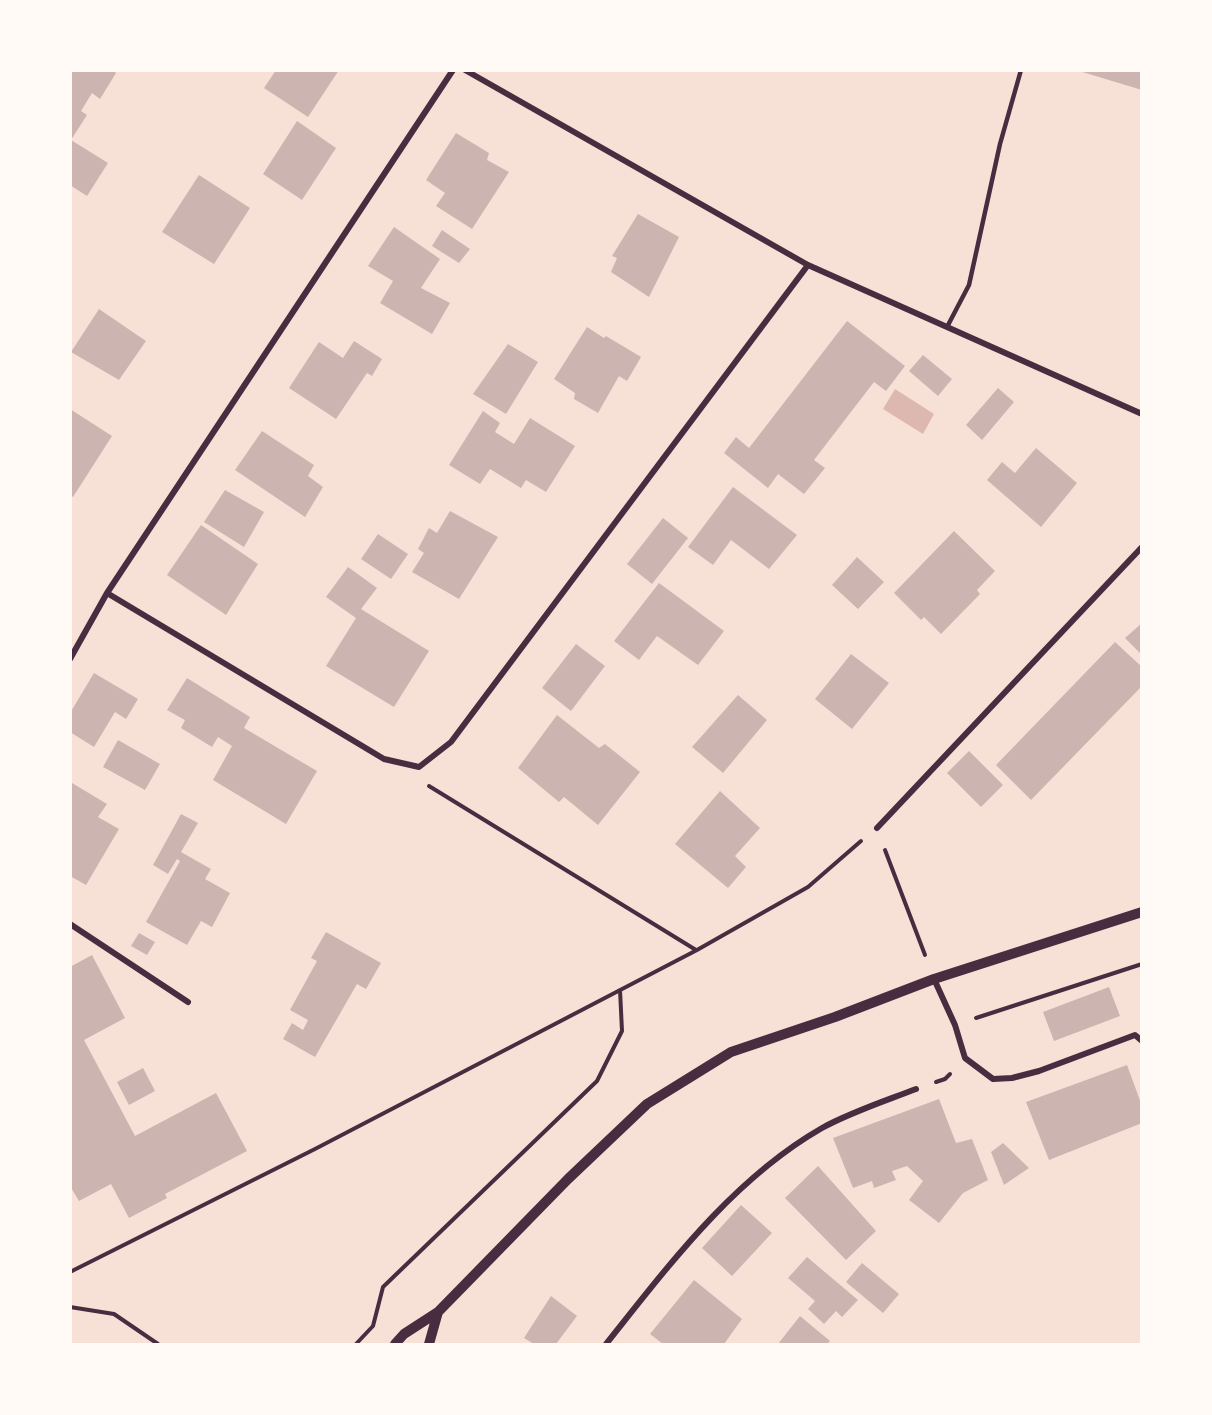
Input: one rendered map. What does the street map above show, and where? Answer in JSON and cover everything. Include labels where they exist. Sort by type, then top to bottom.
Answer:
[{"type":"street","points":[[70,659],[107,593],[453,70]]},
{"type":"street","points":[[465,70],[808,265],[1142,414]]},
{"type":"street","points":[[107,593],[384,759],[419,767],[451,742],[808,265]]},
{"type":"street","points":[[877,828],[1142,547]]},
{"type":"street","points":[[395,1344],[404,1334],[438,1312],[568,1179],[647,1104],[731,1052],[835,1017],[934,979],[1142,912]]},
{"type":"street","points":[[70,924],[188,1002]]},
{"type":"street","points":[[934,979],[955,1024],[965,1058],[993,1079],[1012,1078],[1040,1071],[1135,1035],[1142,1041]]},
{"type":"street","points":[[606,1344],[719,1209],[782,1156],[823,1128],[916,1089]]},
{"type":"street","points":[[429,1344],[438,1312]]},
{"type":"lane","points":[[947,327],[969,285],[1000,144],[1021,70]]},
{"type":"path","points":[[419,767],[430,789],[697,950]]},
{"type":"path","points":[[70,1272],[315,1149],[697,950],[808,887],[877,828],[934,979]]},
{"type":"path","points":[[955,1024],[1142,964]]},
{"type":"path","points":[[356,1344],[374,1326],[383,1287],[597,1081],[622,1031],[620,990]]},
{"type":"path","points":[[916,1089],[945,1079],[965,1058]]},
{"type":"path","points":[[70,1307],[114,1314],[158,1344]]},
{"type":"shaded area","points":[[895,389],[934,414],[923,434],[883,409]]},
{"type":"building","points":[[72,70],[113,70],[116,73],[100,99],[92,93],[81,111],[87,115],[71,140],[108,163],[87,196],[70,185],[70,73]]},
{"type":"building","points":[[276,70],[339,70],[308,117],[264,88]]},
{"type":"building","points":[[1142,70],[1142,90],[1079,71]]},
{"type":"building","points":[[297,121],[336,148],[302,200],[263,174]]},
{"type":"building","points":[[456,133],[489,153],[487,160],[509,172],[472,229],[436,206],[445,193],[426,180]]},
{"type":"building","points":[[199,175],[250,208],[214,264],[162,232]]},
{"type":"building","points":[[638,214],[679,237],[649,297],[611,272],[617,258],[612,256]]},
{"type":"building","points":[[394,227],[440,259],[421,288],[450,303],[432,334],[380,303],[393,281],[368,266]]},
{"type":"building","points":[[442,230],[470,249],[459,263],[432,246]]},
{"type":"building","points":[[99,309],[146,341],[119,380],[71,352]]},
{"type":"building","points":[[847,321],[905,366],[886,391],[874,382],[814,460],[825,468],[804,494],[778,474],[768,488],[724,453],[736,437],[749,448]]},
{"type":"building","points":[[587,327],[641,357],[627,381],[619,376],[598,413],[574,399],[575,393],[554,379]]},
{"type":"building","points":[[354,341],[382,359],[372,376],[367,373],[336,419],[289,388],[319,342],[343,358]]},
{"type":"building","points":[[508,344],[538,362],[506,414],[473,394]]},
{"type":"building","points":[[923,355],[952,379],[938,396],[909,371]]},
{"type":"building","points":[[998,388],[1014,402],[982,440],[966,425]]},
{"type":"building","points":[[70,409],[112,436],[73,497],[70,495]]},
{"type":"building","points":[[483,411],[500,423],[495,432],[514,444],[530,418],[575,446],[546,492],[526,480],[521,488],[490,469],[480,484],[449,465]]},
{"type":"building","points":[[262,431],[314,465],[308,476],[323,487],[305,517],[235,470]]},
{"type":"building","points":[[1036,448],[1077,483],[1041,527],[987,480],[1002,462],[1015,473]]},
{"type":"building","points":[[733,487],[797,535],[769,569],[731,540],[713,565],[688,547]]},
{"type":"building","points":[[225,490],[264,512],[244,547],[204,522]]},
{"type":"building","points":[[450,511],[498,537],[459,599],[412,572],[424,553],[418,549],[429,528],[437,533]]},
{"type":"building","points":[[663,518],[688,538],[652,584],[627,564]]},
{"type":"building","points":[[201,525],[258,564],[226,615],[167,575]]},
{"type":"building","points":[[954,531],[995,571],[977,590],[980,594],[941,634],[924,617],[921,620],[894,593]]},
{"type":"building","points":[[378,534],[408,554],[391,579],[361,559]]},
{"type":"building","points":[[857,557],[884,582],[858,609],[832,585]]},
{"type":"building","points":[[348,567],[377,588],[361,609],[429,651],[394,707],[326,666],[356,618],[326,597]]},
{"type":"building","points":[[659,583],[724,631],[698,665],[657,636],[639,660],[614,641]]},
{"type":"building","points":[[1142,623],[1142,655],[1125,638]]},
{"type":"building","points":[[1115,642],[1142,667],[1142,686],[1031,800],[996,765]]},
{"type":"building","points":[[576,644],[605,666],[571,711],[542,688]]},
{"type":"building","points":[[851,654],[889,683],[852,729],[815,699]]},
{"type":"building","points":[[94,673],[138,699],[126,719],[115,712],[94,747],[70,732],[70,713]]},
{"type":"building","points":[[187,678],[250,717],[244,728],[317,771],[286,824],[213,780],[232,746],[218,737],[212,747],[181,728],[185,720],[167,710]]},
{"type":"building","points":[[738,695],[767,720],[723,773],[692,747]]},
{"type":"building","points":[[557,715],[599,748],[605,744],[640,772],[598,825],[564,797],[559,802],[518,768]]},
{"type":"building","points":[[118,740],[160,764],[145,790],[103,767]]},
{"type":"building","points":[[969,751],[1003,785],[981,807],[947,773]]},
{"type":"building","points":[[72,783],[107,804],[98,817],[119,829],[86,885],[70,876]]},
{"type":"building","points":[[720,791],[760,828],[735,856],[746,867],[728,888],[675,844]]},
{"type":"building","points":[[181,814],[198,823],[181,852],[211,869],[205,879],[230,893],[212,927],[201,921],[187,945],[146,922],[180,861],[177,859],[168,874],[153,865]]},
{"type":"building","points":[[326,932],[381,963],[366,989],[357,984],[315,1057],[283,1039],[292,1023],[303,1030],[308,1020],[290,1010],[317,961],[311,958]]},
{"type":"building","points":[[139,933],[155,942],[147,955],[131,946]]},
{"type":"building","points":[[92,955],[125,1018],[84,1040],[135,1136],[216,1093],[247,1151],[165,1194],[167,1198],[129,1218],[111,1184],[79,1201],[70,1186],[70,967]]},
{"type":"building","points":[[1109,987],[1120,1016],[1054,1041],[1043,1012]]},
{"type":"building","points":[[1127,1065],[1142,1106],[1142,1123],[1049,1160],[1026,1102]]},
{"type":"building","points":[[143,1068],[155,1091],[129,1105],[117,1082]]},
{"type":"building","points":[[939,1099],[956,1143],[972,1139],[988,1180],[963,1193],[939,1223],[909,1200],[923,1181],[907,1166],[892,1171],[896,1180],[874,1188],[872,1181],[853,1188],[833,1138]]},
{"type":"building","points":[[1003,1143],[1029,1168],[1004,1185],[991,1152]]},
{"type":"building","points":[[818,1166],[876,1231],[846,1260],[785,1198]]},
{"type":"building","points":[[741,1205],[772,1233],[732,1276],[702,1248]]},
{"type":"building","points":[[807,1257],[858,1300],[842,1317],[836,1311],[824,1324],[808,1309],[815,1301],[788,1278]]},
{"type":"building","points":[[862,1263],[899,1294],[883,1313],[846,1282]]},
{"type":"building","points":[[694,1280],[742,1319],[724,1344],[663,1344],[650,1334]]},
{"type":"building","points":[[551,1296],[577,1316],[556,1344],[534,1344],[524,1338]]},
{"type":"building","points":[[800,1316],[830,1341],[827,1344],[778,1344]]}]
